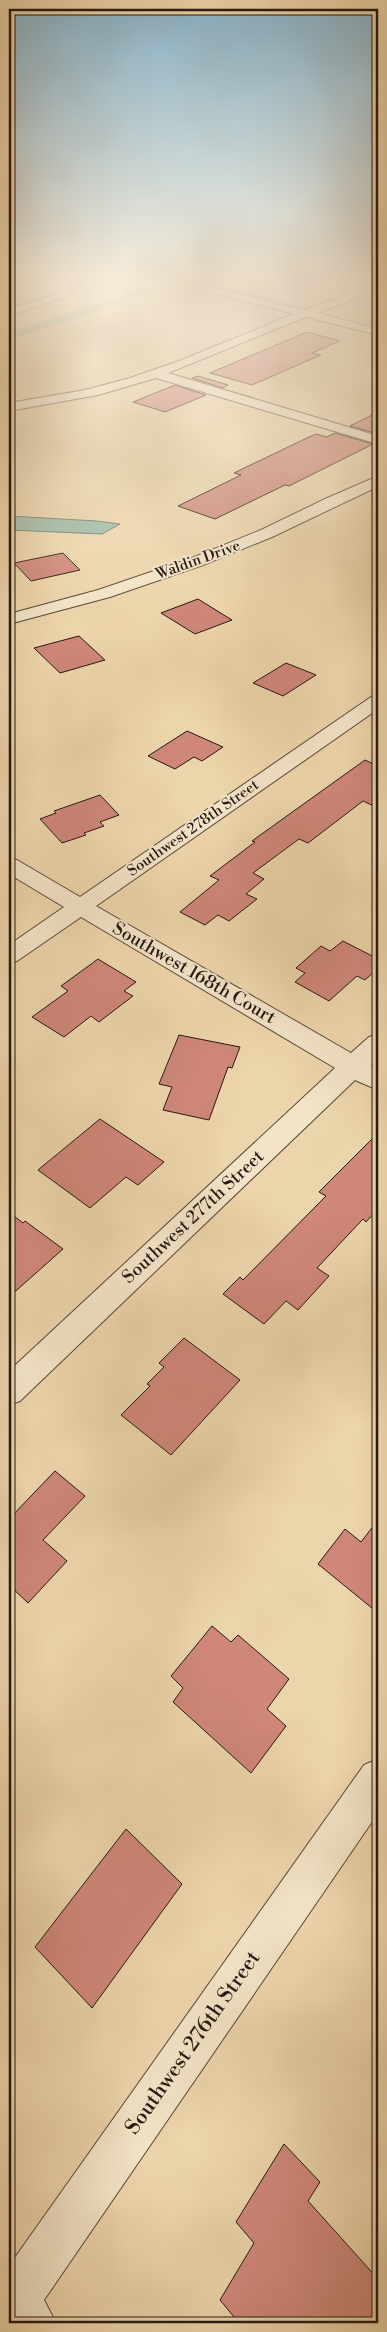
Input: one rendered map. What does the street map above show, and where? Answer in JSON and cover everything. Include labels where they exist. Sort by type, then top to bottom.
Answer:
[{"type":"street","points":[[9,407],[52,401],[103,389]]},
{"type":"street","points":[[207,389],[378,440]]},
{"type":"street","name":"Waldin Drive","points":[[9,618],[58,607],[206,558],[260,537],[335,500],[362,490],[378,480]]},
{"type":"street","name":"Southwest 278th Street","points":[[9,956],[378,701]]},
{"type":"street","name":"Southwest 168th Court","points":[[9,865],[378,1081]]},
{"type":"street","name":"Southwest 277th Street","points":[[9,1391],[378,1043]]},
{"type":"street","name":"Southwest 276th Street","points":[[18,2310],[378,1779]]},
{"type":"shaded area","points":[[9,516],[120,524],[102,534],[9,530]]},
{"type":"building","points":[[166,389],[187,389],[206,395],[165,412],[133,402]]},
{"type":"building","points":[[378,412],[378,434],[350,426]]},
{"type":"building","points":[[335,433],[373,444],[289,486],[285,485],[215,519],[178,506],[241,475],[234,473],[309,437],[316,434],[327,437]]},
{"type":"building","points":[[63,553],[80,570],[31,581],[14,563]]},
{"type":"building","points":[[198,599],[232,620],[195,634],[161,613]]},
{"type":"building","points":[[79,636],[105,660],[60,673],[34,648]]},
{"type":"building","points":[[286,663],[316,675],[283,696],[253,683]]},
{"type":"building","points":[[187,731],[223,747],[202,761],[194,757],[175,769],[148,756]]},
{"type":"building","points":[[365,760],[378,766],[378,808],[363,801],[308,843],[299,839],[253,873],[264,879],[246,894],[257,899],[229,921],[218,915],[205,925],[180,912],[219,880],[210,876],[255,842],[252,841]]},
{"type":"building","points":[[100,795],[119,815],[100,822],[104,826],[84,833],[86,835],[62,843],[40,819],[56,813],[54,811]]},
{"type":"building","points":[[343,941],[378,959],[378,968],[365,980],[357,976],[329,1001],[295,982],[305,973],[296,968],[321,946],[330,951]]},
{"type":"building","points":[[98,959],[136,982],[124,991],[133,996],[99,1022],[91,1016],[64,1037],[32,1017],[68,991],[61,986]]},
{"type":"building","points":[[179,1035],[240,1047],[232,1068],[228,1067],[209,1120],[163,1110],[172,1087],[159,1084]]},
{"type":"building","points":[[100,1119],[164,1162],[138,1185],[126,1177],[90,1208],[38,1170]]},
{"type":"building","points":[[378,1133],[378,1209],[366,1222],[363,1219],[317,1268],[329,1276],[298,1310],[286,1301],[264,1324],[223,1294],[240,1277],[243,1280],[326,1196],[319,1192]]},
{"type":"building","points":[[9,1212],[23,1223],[25,1221],[63,1249],[9,1297]]},
{"type":"building","points":[[184,1338],[240,1380],[171,1455],[121,1415],[150,1386],[147,1384],[164,1367],[159,1363]]},
{"type":"building","points":[[55,1471],[85,1496],[43,1540],[67,1561],[28,1603],[9,1585],[9,1519]]},
{"type":"building","points":[[378,1520],[378,1613],[318,1564],[345,1529],[361,1542]]},
{"type":"building","points":[[212,1626],[231,1642],[238,1635],[289,1679],[267,1709],[286,1726],[251,1773],[173,1702],[183,1688],[171,1676]]},
{"type":"building","points":[[126,1829],[182,1884],[92,2008],[35,1947]]},
{"type":"building","points":[[284,2144],[320,2182],[308,2201],[378,2279],[378,2323],[239,2323],[220,2300],[254,2243],[236,2222]]}]
